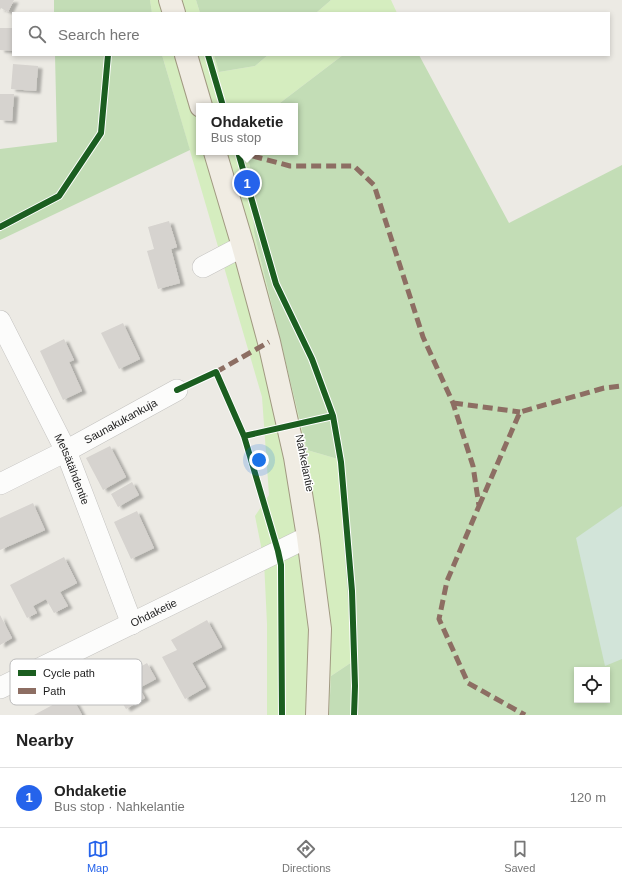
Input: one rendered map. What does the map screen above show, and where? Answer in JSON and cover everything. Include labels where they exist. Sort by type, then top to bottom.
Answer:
[{"type":"main road","points":[[170,0],[174,12]]},
{"type":"main road","points":[[186,56],[200,103]]},
{"type":"main road","name":"Nahkelantie","points":[[216,155],[243,246],[269,342],[295,457],[308,537],[320,629],[317,715]]},
{"type":"street","points":[[203,267],[243,246]]},
{"type":"street","name":"Metsätähdentie","points":[[0,321],[66,451],[132,624]]},
{"type":"street","name":"Saunakukankuja","points":[[0,484],[66,451],[177,390]]},
{"type":"street","name":"Ohdaketie","points":[[60,659],[308,537]]},
{"type":"street","name":"Ohdaketie","points":[[0,688],[10,683]]},
{"type":"green space","points":[[54,0],[150,0],[152,12],[54,12]]},
{"type":"green space","points":[[150,0],[196,0],[200,12],[152,12]]},
{"type":"green space","points":[[196,0],[331,0],[317,12],[200,12]]},
{"type":"green space","points":[[331,0],[391,0],[397,12],[317,12]]},
{"type":"green space","points":[[55,56],[162,56],[190,150],[0,240],[0,149],[57,142]]},
{"type":"green space","points":[[162,56],[214,56],[219,72],[255,66],[267,56],[342,56],[280,103],[196,103],[196,155],[247,155],[250,166],[254,232],[307,450],[338,459],[352,662],[331,676],[329,715],[267,715],[267,624],[264,561],[255,516],[269,495],[262,397]]},
{"type":"green space","points":[[214,56],[267,56],[255,66],[219,72]]},
{"type":"green space","points":[[342,56],[420,56],[509,223],[622,165],[622,715],[329,715],[331,676],[352,662],[338,459],[307,450],[254,232],[250,166],[247,155],[298,155],[298,103],[280,103]]},
{"type":"green space","points":[[622,506],[622,659],[605,666],[576,538]]},
{"type":"building","points":[[0,0],[14,0],[8,12],[1,8],[0,10]]},
{"type":"building","points":[[0,28],[12,28],[12,51],[0,50]]},
{"type":"building","points":[[13,64],[38,66],[36,91],[11,89]]},
{"type":"building","points":[[0,94],[14,94],[12,121],[0,120]]},
{"type":"building","points":[[169,221],[177,247],[171,249],[180,283],[158,289],[147,251],[154,249],[148,227]]},
{"type":"building","points":[[123,323],[140,359],[119,369],[101,333]]},
{"type":"building","points":[[64,339],[74,360],[69,362],[82,391],[63,400],[40,351]]},
{"type":"building","points":[[110,446],[126,477],[103,490],[86,458]]},
{"type":"building","points":[[132,482],[139,495],[118,507],[111,494]]},
{"type":"building","points":[[33,503],[45,530],[0,550],[0,518]]},
{"type":"building","points":[[137,511],[154,548],[131,559],[114,522]]},
{"type":"building","points":[[64,557],[77,583],[60,592],[68,606],[54,613],[46,599],[33,606],[37,613],[27,618],[10,585]]},
{"type":"building","points":[[0,615],[12,638],[0,645]]},
{"type":"building","points":[[207,620],[222,647],[192,663],[206,687],[185,699],[162,657],[177,650],[171,640]]},
{"type":"building","points":[[147,663],[156,679],[142,686],[142,666]]},
{"type":"building","points":[[142,693],[145,698],[142,700]]},
{"type":"building","points":[[52,705],[76,705],[82,715],[34,715]]},
{"type":"building","points":[[124,705],[133,705],[126,709]]},
{"type":"marked path","points":[[249,155],[290,166],[354,166],[374,185],[423,337],[453,403],[473,466],[479,506],[447,581],[439,619],[468,683],[525,715]]},
{"type":"marked path","points":[[216,372],[269,342]]},
{"type":"marked path","points":[[479,506],[520,412],[604,388],[622,386]]},
{"type":"marked path","points":[[453,403],[520,412]]},
{"type":"cycle path","points":[[0,227],[59,196],[101,133],[108,56]]},
{"type":"cycle path","points":[[208,56],[222,103]]},
{"type":"cycle path","points":[[239,155],[276,284],[312,359],[333,416],[244,436],[281,565],[282,715]]},
{"type":"cycle path","points":[[177,390],[216,372],[244,436]]},
{"type":"cycle path","points":[[333,416],[341,462],[352,591],[355,686],[354,715]]},
{"type":"place","name":"Ohdaketie","points":[[247,183]]}]
